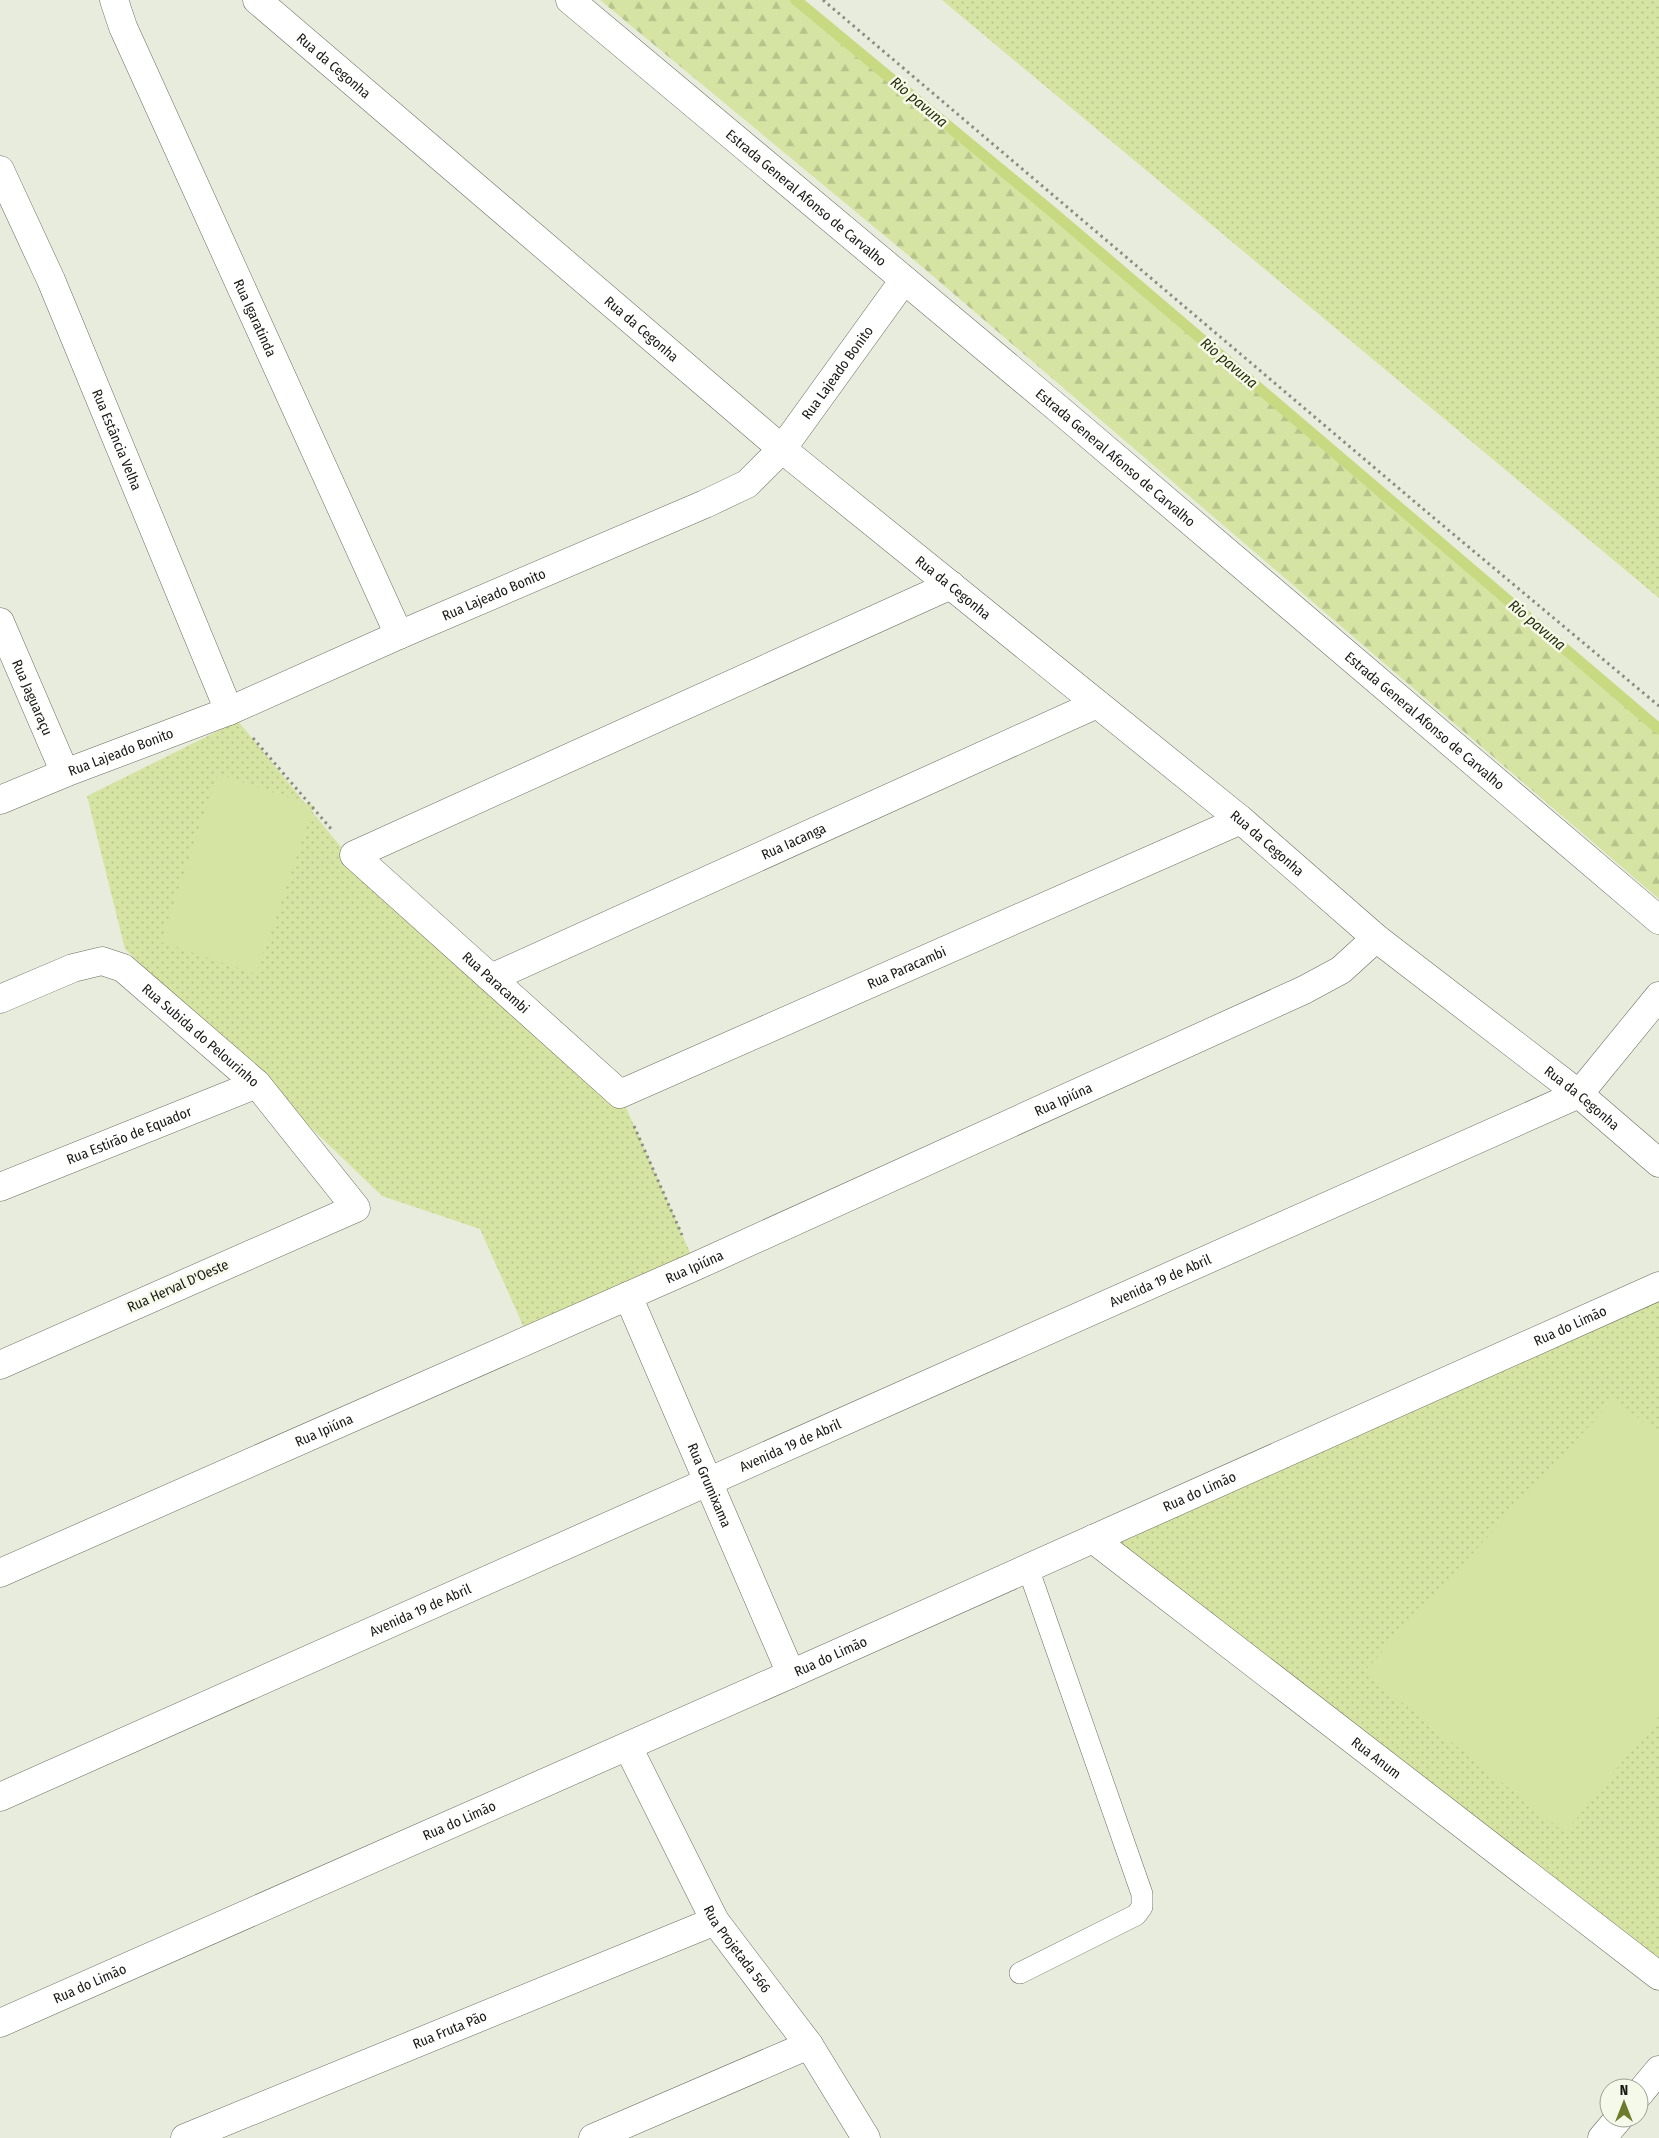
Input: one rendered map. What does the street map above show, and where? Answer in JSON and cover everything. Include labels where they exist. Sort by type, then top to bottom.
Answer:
[{"type":"street","name":"Rua Igaratinda","points":[[114,0],[123,27],[399,635]]},
{"type":"street","name":"Rua da Cegonha","points":[[257,0],[782,449],[1241,820],[1376,938],[1579,1094],[1659,1163]]},
{"type":"street","name":"Estrada General Afonso de Carvalho","points":[[570,0],[1054,405],[1659,920]]},
{"type":"street","name":"Rua Estância Velha","points":[[0,170],[52,280],[229,711]]},
{"type":"street","name":"Rua Lajeado Bonito","points":[[0,800],[65,773],[229,711],[747,484],[782,449],[904,280]]},
{"type":"street","points":[[354,855],[951,585]]},
{"type":"street","name":"Rua Jaguaraçu","points":[[0,622],[65,773]]},
{"type":"street","name":"Rua Iacanga","points":[[491,978],[1097,704]]},
{"type":"street","name":"Rua Paracambi","points":[[354,855],[620,1094],[1241,820]]},
{"type":"street","name":"Rua Ipiúna","points":[[0,1573],[696,1266],[1304,990],[1340,970],[1376,938]]},
{"type":"street","name":"Rua Subida do Pelourinho","points":[[0,999],[73,968],[102,961],[123,968],[257,1084],[356,1208]]},
{"type":"street","points":[[1579,1094],[1659,996]]},
{"type":"street","name":"Rua Estirão de Equador","points":[[0,1187],[257,1084]]},
{"type":"street","name":"Avenida 19 de Abril","points":[[0,1796],[1579,1094]]},
{"type":"street","name":"Rua Herval D'Oeste","points":[[0,1365],[356,1208]]},
{"type":"street","name":"Rua do Limão","points":[[0,2022],[628,1747],[1659,1286]]},
{"type":"street","name":"Rua Grumixama","points":[[628,1296],[791,1674]]},
{"type":"street","name":"Rua Anum","points":[[1094,1539],[1659,1976]]},
{"type":"street","name":"Rua Projetada 566","points":[[628,1747],[715,1921],[809,2044],[866,2138]]},
{"type":"street","name":"Rua Fruta Pão","points":[[185,2138],[715,1921]]},
{"type":"street","points":[[593,2138],[809,2044]]},
{"type":"street","points":[[1649,2082],[1659,2070]]},
{"type":"street","points":[[1602,2138],[1610,2128]]},
{"type":"lane","points":[[1020,1973],[1136,1916],[1142,1907],[1142,1894],[1028,1568]]},
{"type":"path","points":[[823,0],[1422,508],[1659,706]]},
{"type":"path","points":[[229,711],[354,855]]},
{"type":"path","points":[[620,1094],[696,1266]]},
{"type":"green space","points":[[600,0],[797,0],[1659,726],[1659,899],[920,265]]},
{"type":"green space","points":[[942,0],[1659,0],[1659,598]]},
{"type":"green space","points":[[238,721],[350,858],[620,1094],[696,1266],[529,1339],[480,1229],[382,1196],[125,949],[87,796]]},
{"type":"green space","points":[[218,774],[314,806],[256,974],[161,942]]},
{"type":"green space","points":[[1659,1295],[1659,1965],[1116,1540]]},
{"type":"green space","points":[[1614,1399],[1659,1434],[1659,1716],[1565,1833],[1364,1672]]},
{"type":"waterway","name":"Rio pavuna","points":[[796,0],[1056,215],[1659,729]]}]
